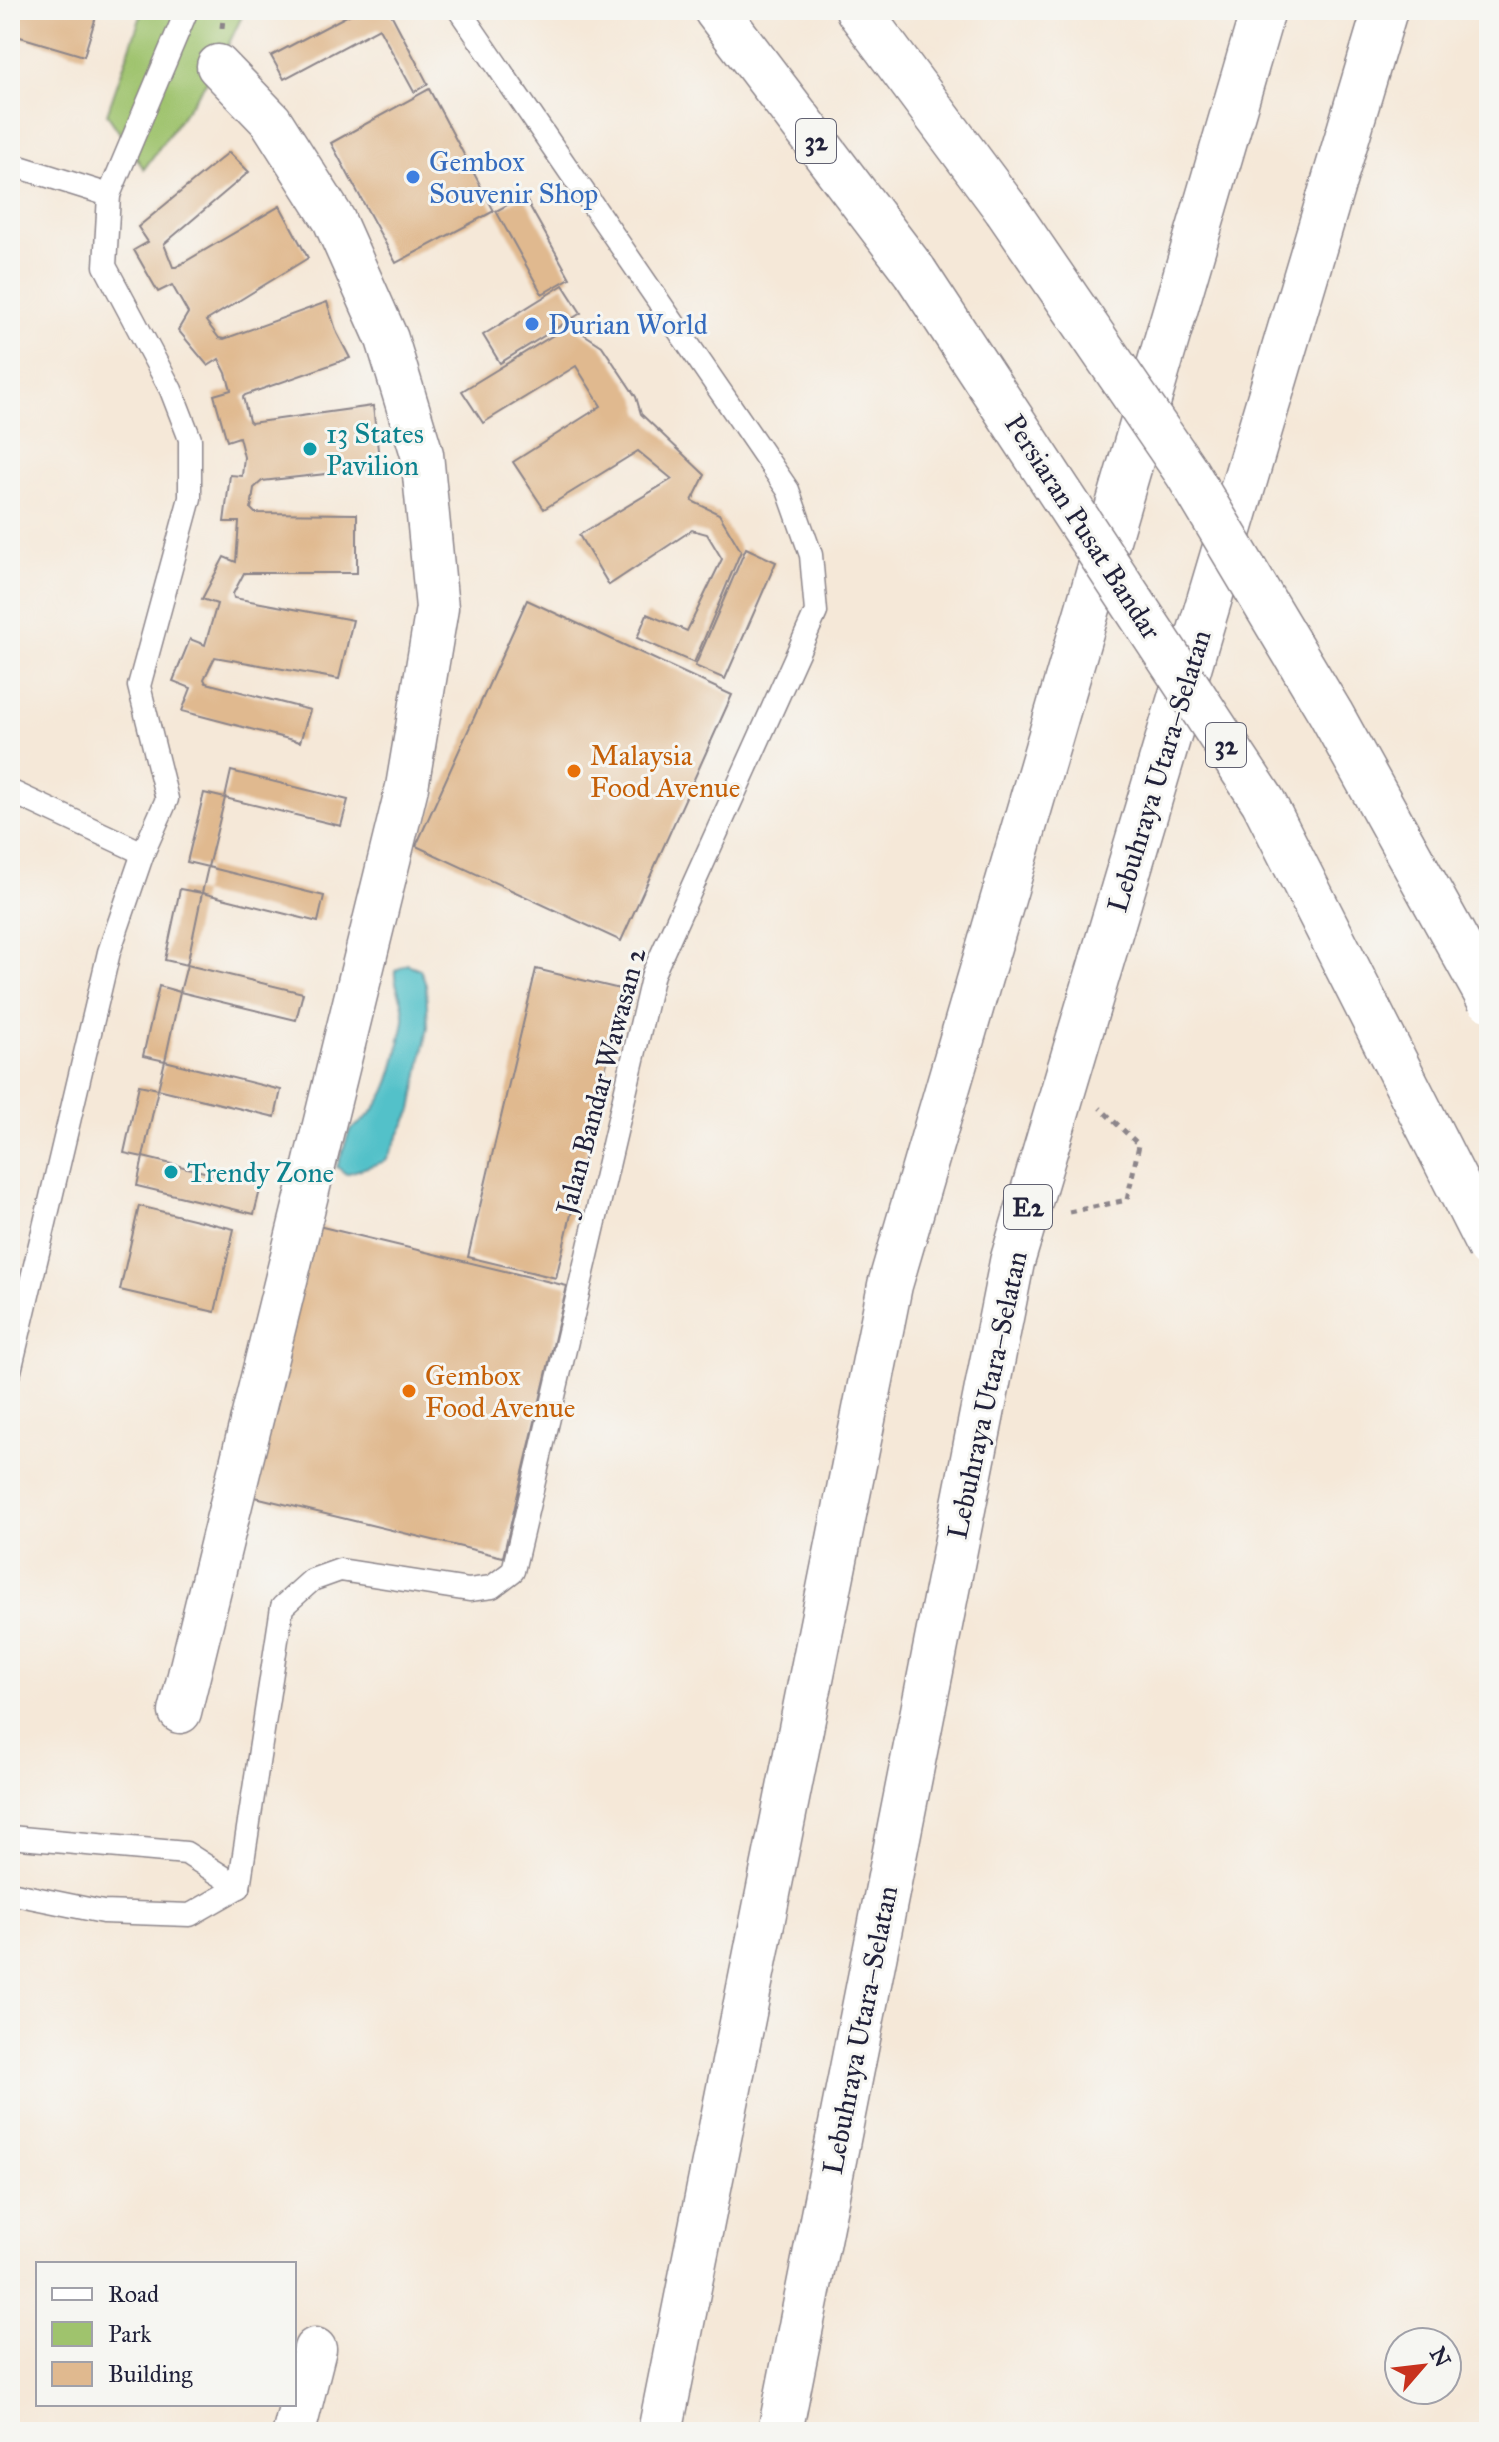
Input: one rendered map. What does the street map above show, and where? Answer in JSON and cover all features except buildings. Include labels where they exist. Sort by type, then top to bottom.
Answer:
[{"type":"main road","name":"Persiaran Pusat Bandar","points":[[716,10],[915,272],[1263,801],[1489,1247]]},
{"type":"main road","points":[[858,10],[1006,209],[1187,473],[1331,714],[1489,999]]},
{"type":"main road","points":[[660,2432],[890,1285],[1263,10]]},
{"type":"main road","name":"Lebuhraya Utara–Selatan","points":[[780,2432],[1012,1262],[1385,10]]},
{"type":"street","points":[[180,1712],[407,787],[437,608],[422,454],[387,339],[334,220],[271,121],[218,66]]},
{"type":"street","points":[[294,2432],[315,2349]]},
{"type":"lane","points":[[10,1371],[109,952],[143,853],[167,799],[139,686],[190,498],[190,439],[171,390],[105,266],[109,195],[187,10]]},
{"type":"lane","name":"Jalan Bandar Wawasan 2","points":[[239,1887],[282,1607],[312,1580],[340,1570],[469,1590],[492,1587],[513,1571],[653,974],[816,612],[811,555],[788,490],[459,10]]},
{"type":"lane","points":[[10,164],[109,195]]},
{"type":"lane","points":[[10,791],[143,853]]},
{"type":"lane","points":[[10,1837],[186,1853],[239,1887],[190,1915],[103,1912],[10,1893]]},
{"type":"path","points":[[1024,1221],[1127,1200],[1139,1145],[1068,1077]]},
{"type":"green space","points":[[143,10],[245,10],[218,66],[144,169],[107,114]]},
{"type":"water","points":[[407,964],[420,969],[426,985],[428,1027],[412,1110],[386,1161],[346,1174],[337,1167],[350,1130],[371,1113],[391,1079],[404,1017],[395,971]]},
{"type":"place","name":"Gembox Souvenir Shop","points":[[413,177]]},
{"type":"place","name":"Durian World","points":[[532,324]]},
{"type":"place","name":"13 States Pavilion","points":[[310,449]]},
{"type":"place","name":"Malaysia Food Avenue","points":[[574,771]]},
{"type":"place","name":"Trendy Zone","points":[[171,1172]]},
{"type":"place","name":"Gembox Food Avenue","points":[[409,1391]]}]
